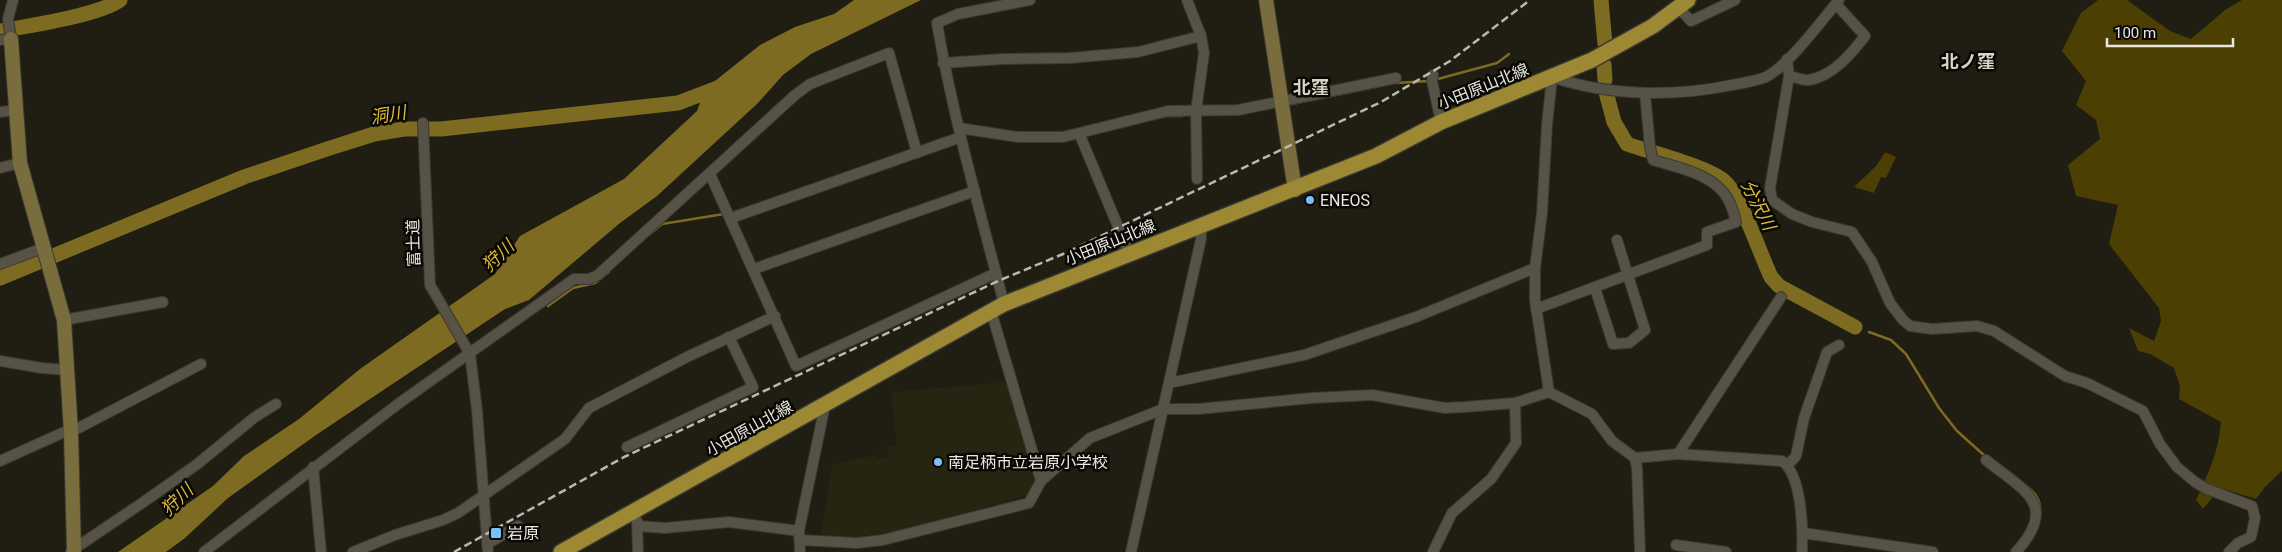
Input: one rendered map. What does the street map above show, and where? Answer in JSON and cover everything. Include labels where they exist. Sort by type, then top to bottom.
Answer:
[{"type":"main road","name":"小田原山北線","points":[[561,552],[636,519],[825,406],[998,308],[1129,253],[1295,190],[1376,156],[1441,122],[1592,60],[1653,26],[1684,4]]},
{"type":"street","points":[[13,0],[5,40],[16,110],[20,163],[64,320],[71,431],[73,551]]},
{"type":"street","points":[[1030,0],[958,14],[937,23],[960,132],[996,272],[998,308],[1041,481]]},
{"type":"street","points":[[1187,0],[1201,36],[1204,53],[1196,111],[1197,179]]},
{"type":"street","points":[[1266,0],[1295,190]]},
{"type":"street","points":[[1684,4],[1691,21],[1735,0]]},
{"type":"street","points":[[1549,392],[1536,309],[1535,268],[1542,213],[1552,77],[1569,83],[1645,93],[1670,94],[1701,91],[1765,77],[1787,59],[1838,2],[1865,36],[1846,60],[1838,66],[1808,80],[1789,76]]},
{"type":"street","points":[[944,63],[1002,59],[1070,58],[1138,52],[1201,36]]},
{"type":"street","points":[[204,552],[398,404],[574,279],[589,279],[598,275],[795,95],[810,84],[889,52],[917,153]]},
{"type":"street","points":[[1787,59],[1789,76],[1770,188],[1772,200],[1792,214],[1812,222],[1852,232],[1872,262],[1890,303],[1910,326],[1932,328],[1977,326],[1994,331],[2065,376],[2143,410],[2160,444],[2177,467],[2207,489],[2252,506],[2255,518],[2251,537],[2238,543],[2228,552]]},
{"type":"street","points":[[1433,75],[1432,81],[1441,122]]},
{"type":"street","points":[[731,218],[917,153],[960,132],[1042,138],[1063,137],[1168,111],[1238,110],[1396,78]]},
{"type":"street","points":[[1536,309],[1627,277],[1707,245],[1707,232],[1736,222],[1729,201],[1714,183],[1690,172],[1653,160],[1645,93]]},
{"type":"street","points":[[0,112],[16,110]]},
{"type":"street","name":"富士道","points":[[423,122],[430,285],[469,353],[478,410],[487,548]]},
{"type":"street","points":[[1079,133],[1129,253]]},
{"type":"street","points":[[0,168],[20,163]]},
{"type":"street","points":[[710,174],[796,366],[996,272]]},
{"type":"street","points":[[754,269],[975,191]]},
{"type":"street","points":[[1131,552],[1201,239],[1201,225]]},
{"type":"street","points":[[1595,288],[1613,344],[1629,343],[1645,330],[1617,240]]},
{"type":"street","points":[[0,264],[43,248]]},
{"type":"street","points":[[1169,383],[1304,355],[1416,317],[1535,268]]},
{"type":"street","points":[[1678,454],[1781,297]]},
{"type":"street","points":[[64,320],[163,302]]},
{"type":"street","points":[[353,552],[395,535],[443,520],[483,496],[564,439],[589,408],[687,357],[775,316]]},
{"type":"street","points":[[627,447],[753,386],[729,338]]},
{"type":"street","points":[[1788,465],[1796,456],[1804,418],[1826,352],[1839,344]]},
{"type":"street","points":[[0,361],[67,370]]},
{"type":"street","points":[[0,461],[71,431],[200,364]]},
{"type":"street","points":[[638,552],[636,519],[665,528],[729,522],[859,548],[883,540],[938,528],[1029,504],[1041,481],[1090,438],[1163,409],[1198,409],[1312,398],[1372,395],[1445,408],[1515,403],[1549,392],[1592,414],[1612,441],[1635,458],[1678,454],[1782,461],[1788,465],[1796,482],[1803,533],[1802,552]]},
{"type":"street","points":[[1434,552],[1452,513],[1491,479],[1516,443],[1515,403]]},
{"type":"street","points":[[73,551],[196,465],[255,417],[276,404]]},
{"type":"street","points":[[800,552],[800,535],[825,406]]},
{"type":"street","points":[[1635,458],[1640,552]]},
{"type":"street","points":[[1986,460],[2029,495],[2037,512],[2038,519],[2016,552]]},
{"type":"street","points":[[314,468],[321,552]]},
{"type":"street","points":[[487,548],[518,526]]},
{"type":"street","points":[[1803,533],[1933,552]]},
{"type":"street","points":[[1676,545],[1726,552]]},
{"type":"shaded area","points":[[854,0],[921,0],[811,54],[783,75],[758,103],[657,196],[620,223],[529,300],[505,309],[316,435],[228,498],[185,538],[166,552],[118,552],[213,486],[244,456],[299,419],[360,369],[495,274],[520,236],[624,179],[697,111],[705,89],[760,45],[795,27],[834,14]]},
{"type":"shaded area","points":[[2098,0],[2127,0],[2170,31],[2191,39],[2225,10],[2242,0],[2282,0],[2282,471],[2265,487],[2256,499],[2220,488],[2203,509],[2196,500],[2209,472],[2220,433],[2221,422],[2179,399],[2180,386],[2174,368],[2150,354],[2138,351],[2129,328],[2154,341],[2161,321],[2159,308],[2109,244],[2118,205],[2076,196],[2068,165],[2100,139],[2096,120],[2076,105],[2086,81],[2062,51],[2081,13]]},
{"type":"shaded area","points":[[1885,152],[1896,157],[1886,178],[1881,177],[1874,193],[1854,187],[1877,165]]},
{"type":"shaded area","name":"南足柄市立岩原小学校","points":[[1008,382],[1036,479],[1028,495],[901,531],[847,538],[821,536],[832,465],[875,455],[877,458],[889,456],[886,447],[897,444],[891,392]]},
{"type":"waterway","points":[[0,31],[81,15],[120,0]]},
{"type":"waterway","name":"分沢川","points":[[1601,0],[1605,44]]},
{"type":"waterway","points":[[1434,80],[1497,63],[1509,54]]},
{"type":"waterway","name":"分沢川","points":[[1604,65],[1605,80]]},
{"type":"waterway","points":[[1395,83],[1429,81]]},
{"type":"waterway","points":[[1287,105],[1385,85]]},
{"type":"waterway","name":"洞川","points":[[0,278],[244,177],[374,134],[404,129],[441,129],[678,103],[720,87]]},
{"type":"waterway","name":"分沢川","points":[[1606,92],[1614,122],[1627,144],[1692,165],[1724,181],[1737,199],[1771,277],[1779,286],[1855,327]]},
{"type":"waterway","points":[[1165,116],[1182,116]]},
{"type":"waterway","points":[[650,234],[662,224],[724,214]]},
{"type":"waterway","points":[[548,306],[573,288],[595,283],[609,272]]},
{"type":"waterway","name":"分沢川","points":[[1869,332],[1891,340],[1906,354],[1939,408],[1957,431],[1986,457]]},
{"type":"waterway","name":"分沢川","points":[[2025,485],[2033,492],[2040,504],[2039,520]]},
{"type":"railway","points":[[454,552],[624,457],[998,281],[1063,254],[1381,102],[1450,61],[1530,0]]},
{"type":"place","name":"ENEOS","points":[[1310,200]]},
{"type":"place","name":"南足柄市立岩原小学校","points":[[938,462]]},
{"type":"place","name":"岩原","points":[[496,533]]},
{"type":"district","name":"北ノ窪","points":[[1968,62]]},
{"type":"district","name":"北窪","points":[[1311,88]]},
{"type":"water label","name":"狩川","points":[[498,256]]},
{"type":"water label","name":"狩川","points":[[177,500]]}]
